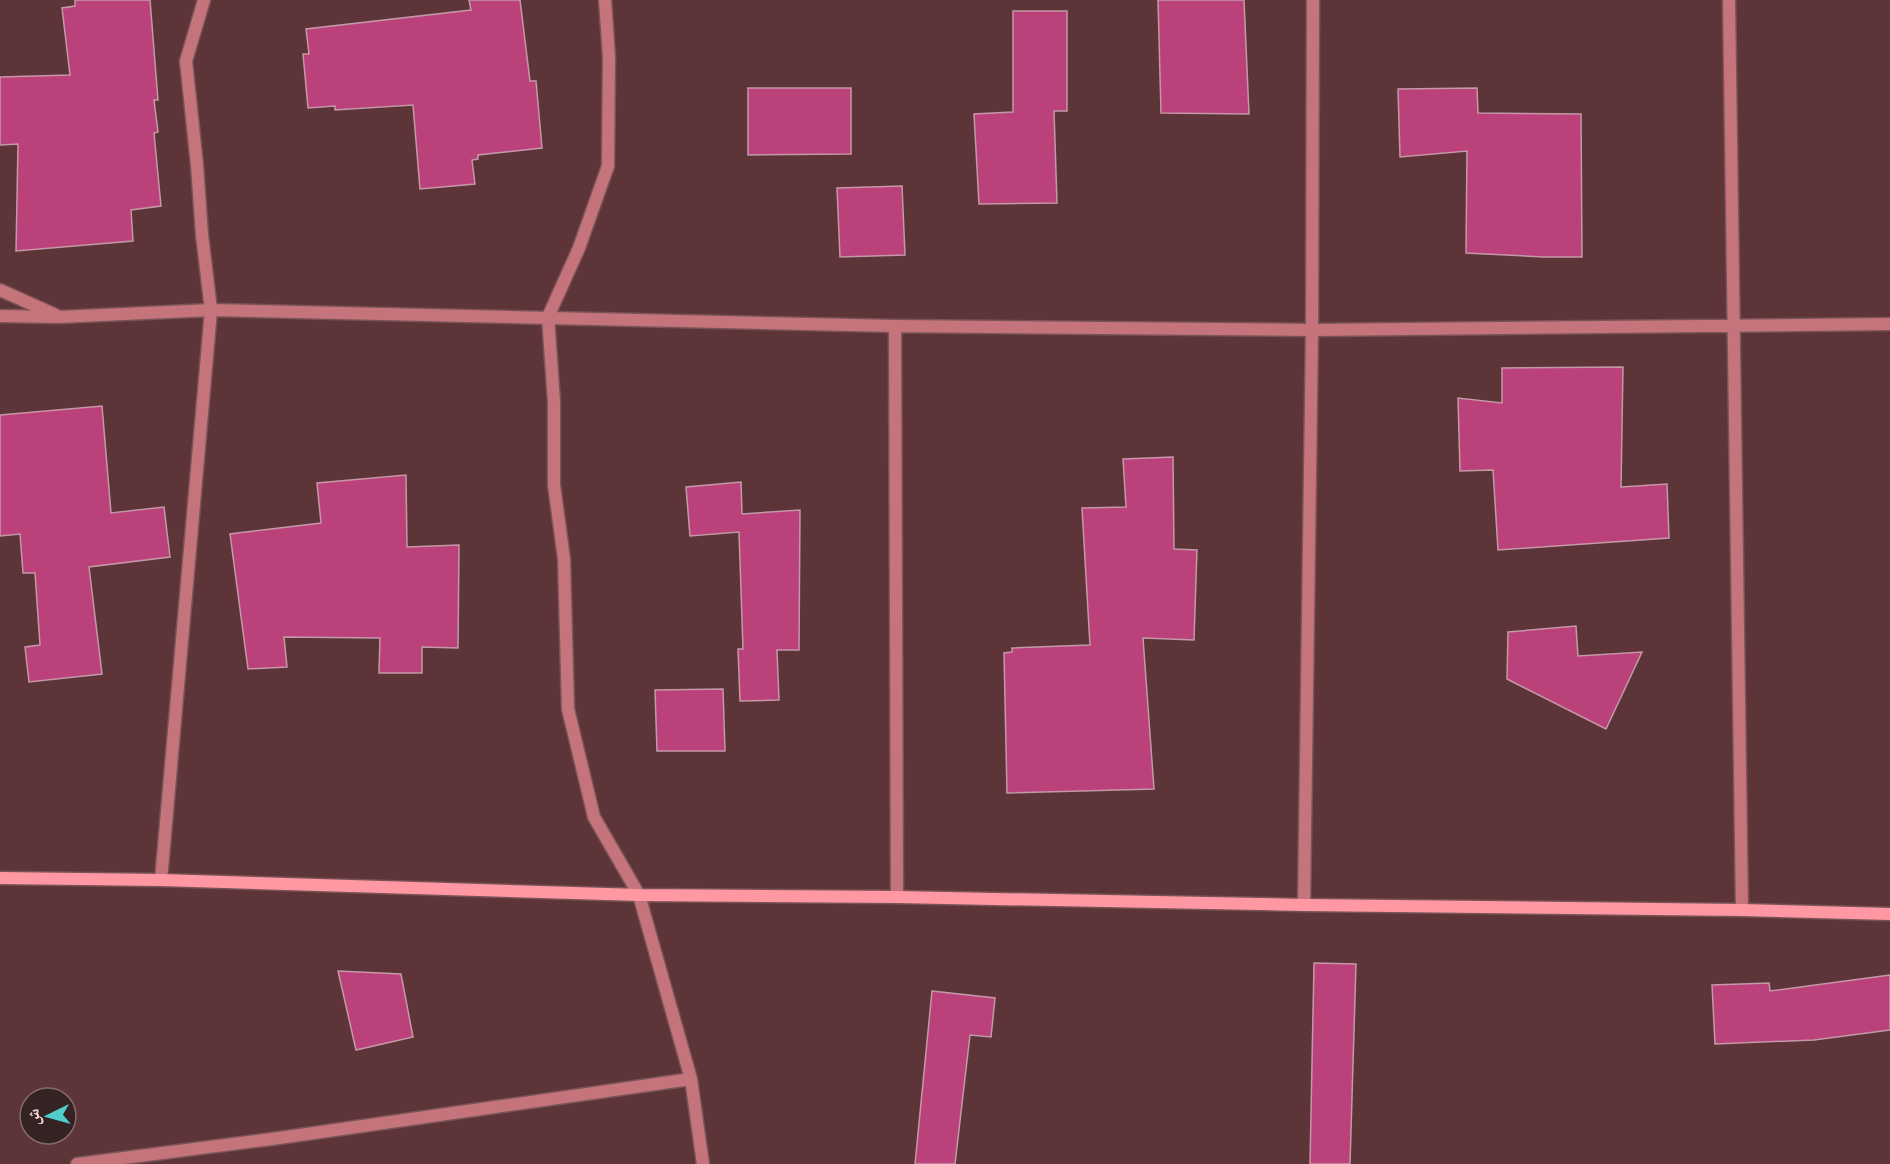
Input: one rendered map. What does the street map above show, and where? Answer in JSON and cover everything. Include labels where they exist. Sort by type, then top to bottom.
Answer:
[{"type":"street","points":[[161,880],[211,310],[186,61],[204,0]]},
{"type":"street","points":[[605,0],[609,57],[608,166],[579,248],[548,317],[554,402],[554,485],[564,559],[568,710],[594,817],[639,896],[691,1079],[703,1164]]},
{"type":"street","points":[[1304,905],[1312,330],[1313,0]]},
{"type":"street","points":[[1729,0],[1742,910]]},
{"type":"street","points":[[0,290],[59,317]]},
{"type":"street","points":[[0,316],[59,317],[211,310],[895,326],[1312,330],[1890,324]]},
{"type":"street","points":[[895,326],[897,897]]},
{"type":"street","points":[[0,878],[161,880],[639,896],[897,897],[1890,914]]},
{"type":"street","points":[[77,1164],[272,1139],[691,1079]]},
{"type":"building","points":[[75,0],[150,0],[158,100],[154,100],[158,132],[154,133],[161,206],[131,210],[133,241],[16,251],[18,144],[0,145],[0,77],[70,75],[62,8],[75,6]]},
{"type":"building","points":[[469,0],[520,0],[530,81],[536,81],[542,148],[478,155],[478,159],[472,160],[475,184],[420,189],[413,105],[335,110],[335,106],[308,108],[303,54],[309,54],[306,29],[471,10]]},
{"type":"building","points":[[1158,0],[1244,0],[1249,114],[1161,113]]},
{"type":"building","points":[[1013,11],[1067,11],[1067,111],[1054,111],[1057,203],[979,204],[974,114],[1013,112]]},
{"type":"building","points":[[748,88],[851,88],[851,154],[748,155]]},
{"type":"building","points":[[1477,88],[1478,113],[1581,114],[1582,257],[1466,253],[1467,151],[1400,157],[1398,89]]},
{"type":"building","points":[[902,186],[905,255],[840,257],[837,188]]},
{"type":"building","points":[[1623,367],[1621,487],[1667,484],[1669,538],[1498,550],[1493,470],[1460,471],[1458,398],[1502,403],[1502,368]]},
{"type":"building","points":[[102,406],[111,513],[164,507],[170,557],[89,567],[102,674],[29,682],[25,647],[40,645],[35,573],[23,573],[20,534],[0,536],[0,415]]},
{"type":"building","points":[[1173,457],[1174,549],[1197,550],[1194,640],[1143,638],[1154,789],[1007,793],[1004,653],[1012,652],[1012,648],[1090,645],[1082,508],[1126,507],[1123,459]]},
{"type":"building","points":[[406,475],[407,547],[459,545],[458,648],[422,647],[422,673],[379,673],[380,638],[284,637],[287,667],[248,669],[230,534],[321,523],[317,483]]},
{"type":"building","points":[[741,482],[742,514],[800,510],[799,650],[777,650],[779,700],[740,701],[738,649],[743,649],[739,532],[690,536],[686,487]]},
{"type":"building","points":[[1576,626],[1578,656],[1642,652],[1606,729],[1507,679],[1508,632]]},
{"type":"building","points":[[723,689],[725,751],[657,751],[655,690]]},
{"type":"building","points":[[1314,963],[1356,964],[1350,1164],[1310,1164]]},
{"type":"building","points":[[338,971],[401,974],[413,1037],[356,1050]]},
{"type":"building","points":[[1890,975],[1890,1030],[1814,1040],[1715,1044],[1712,985],[1769,983],[1770,991]]},
{"type":"building","points":[[932,991],[995,998],[991,1037],[970,1035],[955,1164],[915,1164]]}]
